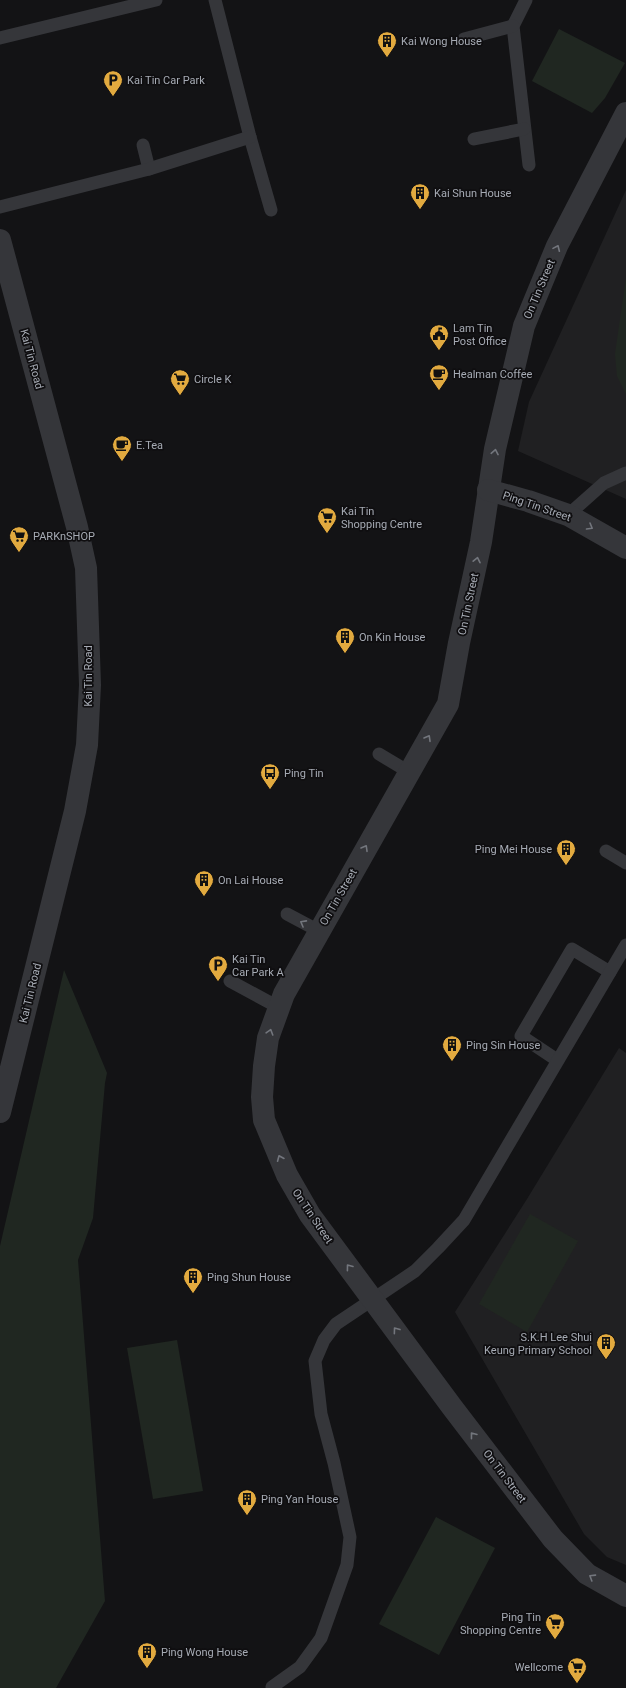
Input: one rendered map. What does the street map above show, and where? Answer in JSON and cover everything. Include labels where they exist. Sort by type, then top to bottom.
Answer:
[{"type":"street","name":"On Tin Street","points":[[626,113],[557,246],[524,326],[495,449],[481,542],[459,643],[448,704],[319,931],[278,1007],[268,1038],[262,1097],[264,1120],[287,1175],[310,1214],[452,1407],[554,1539],[587,1574],[626,1596]]},
{"type":"street","name":"Kai Tin Road","points":[[0,240],[77,527],[86,568],[90,685],[87,745],[75,811],[2,1099]]},
{"type":"street","name":"Ping Tin Street","points":[[488,490],[528,501],[568,515],[626,548]]},
{"type":"lane","points":[[0,38],[156,0]]},
{"type":"lane","points":[[215,0],[250,137],[271,210]]},
{"type":"lane","points":[[526,0],[513,26],[529,165]]},
{"type":"lane","points":[[464,39],[513,26]]},
{"type":"lane","points":[[474,139],[524,129]]},
{"type":"lane","points":[[0,207],[149,169],[250,137]]},
{"type":"lane","points":[[143,145],[149,169]]},
{"type":"lane","points":[[568,515],[604,483],[626,473]]},
{"type":"lane","points":[[380,754],[409,772]]},
{"type":"lane","points":[[606,851],[626,863]]},
{"type":"lane","points":[[287,914],[319,931]]},
{"type":"lane","points":[[272,1687],[300,1667],[321,1638],[347,1565],[350,1537],[334,1463],[321,1414],[315,1361],[324,1340],[336,1324],[415,1271],[464,1220],[626,945]]},
{"type":"lane","points":[[557,1060],[521,1036],[572,950],[610,972]]},
{"type":"lane","points":[[230,981],[278,1007]]},
{"type":"shaded area","points":[[559,29],[625,63],[605,98],[592,113],[532,81]]},
{"type":"shaded area","points":[[626,190],[626,499],[518,451],[529,402]]},
{"type":"shaded area","points":[[626,278],[626,394],[617,376],[615,354]]},
{"type":"shaded area","points":[[64,970],[107,1073],[93,1218],[78,1260],[105,1601],[56,1688],[0,1688],[0,1246]]},
{"type":"shaded area","points":[[619,1048],[626,1053],[626,1565],[607,1557],[584,1534],[455,1312],[527,1199]]},
{"type":"shaded area","points":[[530,1214],[578,1241],[527,1332],[479,1304]]},
{"type":"shaded area","points":[[177,1340],[203,1491],[153,1499],[127,1348]]},
{"type":"shaded area","points":[[436,1517],[495,1548],[439,1655],[379,1624]]},
{"type":"place","name":"Kai Wong House","points":[[387,58]]},
{"type":"place","name":"Kai Tin Car Park","points":[[113,97]]},
{"type":"place","name":"Kai Shun House","points":[[420,210]]},
{"type":"place","name":"Lam Tin Post Office","points":[[439,351]]},
{"type":"place","name":"Healman Coffee","points":[[439,391]]},
{"type":"place","name":"Circle K","points":[[180,396]]},
{"type":"place","name":"E.Tea","points":[[122,462]]},
{"type":"place","name":"Kai Tin Shopping Centre","points":[[327,534]]},
{"type":"place","name":"PARKnSHOP","points":[[19,553]]},
{"type":"place","name":"On Kin House","points":[[345,654]]},
{"type":"place","name":"Ping Tin","points":[[270,790]]},
{"type":"place","name":"Ping Mei House","points":[[566,866]]},
{"type":"place","name":"On Lai House","points":[[204,897]]},
{"type":"place","name":"Kai Tin Car Park A","points":[[218,982]]},
{"type":"place","name":"Ping Sin House","points":[[452,1062]]},
{"type":"place","name":"Ping Shun House","points":[[193,1294]]},
{"type":"place","name":"S.K.H Lee Shui Keung Primary School","points":[[606,1360]]},
{"type":"place","name":"Ping Yan House","points":[[247,1516]]},
{"type":"place","name":"Ping Tin Shopping Centre","points":[[555,1640]]},
{"type":"place","name":"Ping Wong House","points":[[147,1669]]},
{"type":"place","name":"Wellcome","points":[[577,1684]]}]
